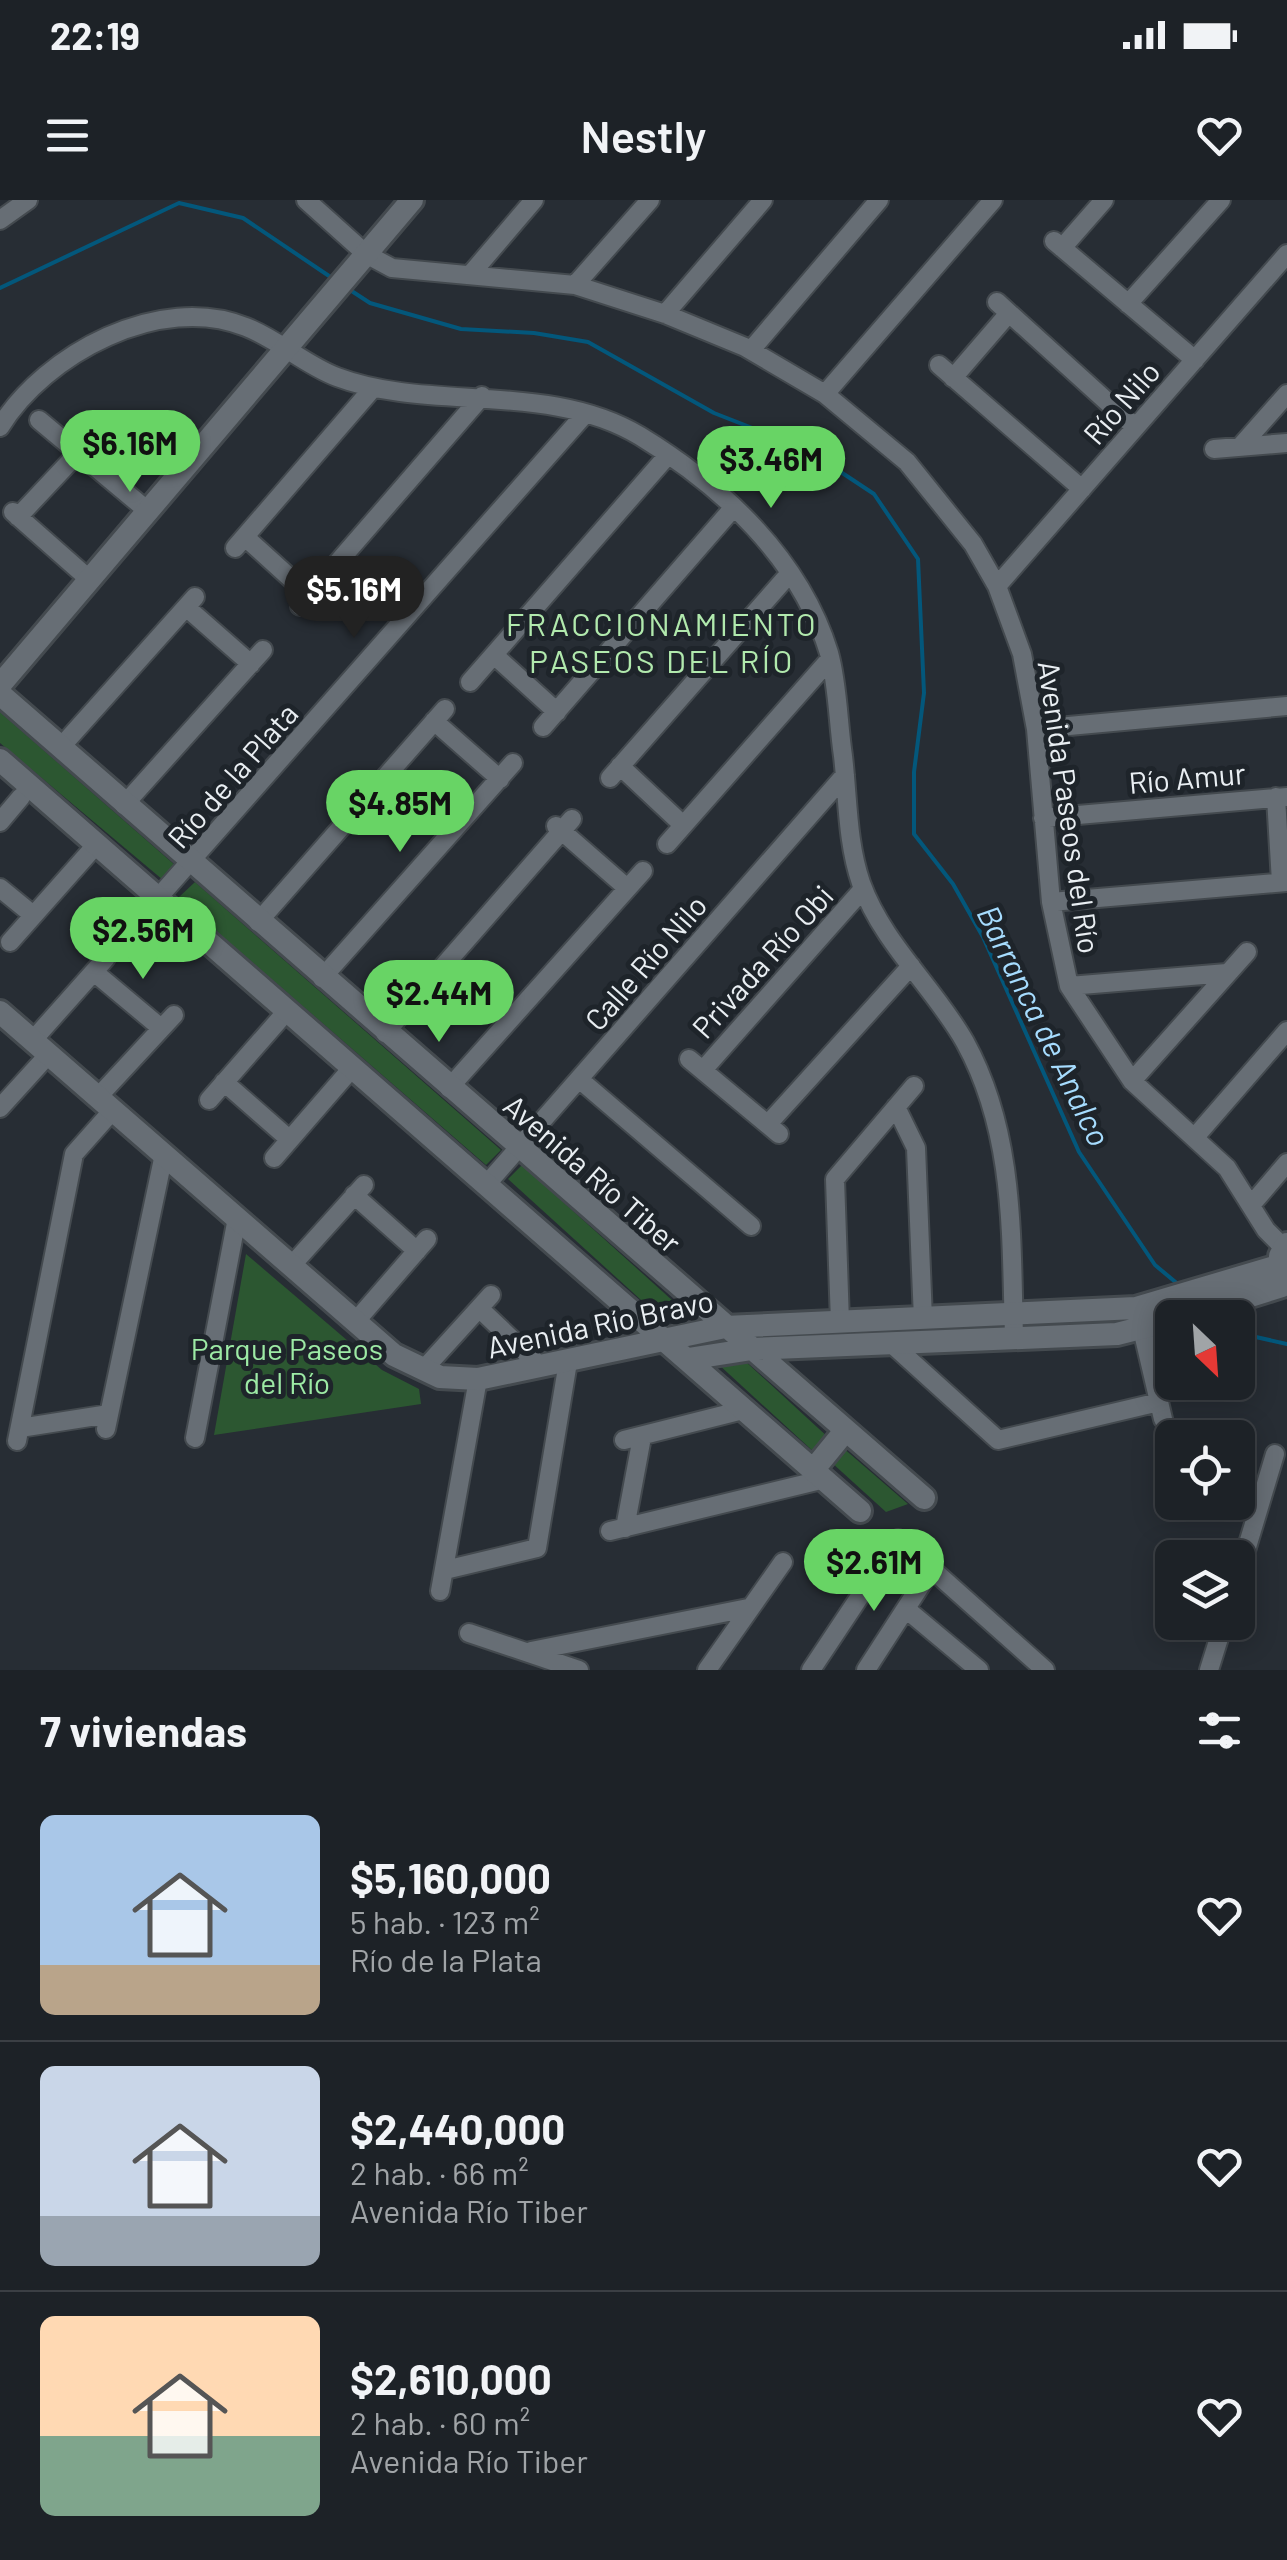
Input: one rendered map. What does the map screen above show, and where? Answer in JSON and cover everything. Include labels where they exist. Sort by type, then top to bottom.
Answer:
[{"type":"street","points":[[0,220],[28,200]]},
{"type":"street","name":"Avenida Paseos del Río","points":[[306,200],[361,260],[392,268],[575,285],[665,314],[750,350],[825,394],[907,462],[973,544],[996,586],[1022,654],[1036,729],[1051,902],[1069,986],[1132,1081],[1227,1168],[1252,1204],[1284,1267]]},
{"type":"street","points":[[0,685],[294,344],[412,200]]},
{"type":"street","points":[[470,274],[534,200]]},
{"type":"street","points":[[575,285],[650,200]]},
{"type":"street","points":[[665,314],[764,200]]},
{"type":"street","points":[[750,350],[878,200]]},
{"type":"street","points":[[825,394],[993,200]]},
{"type":"street","points":[[1104,200],[1058,244],[1194,360]]},
{"type":"street","points":[[1128,304],[1221,200]]},
{"type":"street","name":"Río Nilo","points":[[996,586],[1287,254]]},
{"type":"street","points":[[1082,489],[946,371],[1003,308],[1136,427]]},
{"type":"street","points":[[0,427],[42,376],[96,342],[152,323],[194,319],[242,325],[294,344],[334,376],[374,388],[482,396],[585,414],[635,433],[734,506],[790,573],[830,658],[852,854],[863,889],[965,1042],[1004,1142],[1014,1326]]},
{"type":"street","points":[[374,388],[240,543],[305,601],[482,396]]},
{"type":"street","points":[[1240,447],[1287,394]]},
{"type":"street","name":"Río de la Plata","points":[[157,900],[585,414]]},
{"type":"street","points":[[38,420],[149,512]]},
{"type":"street","points":[[1214,449],[1287,443]]},
{"type":"street","points":[[78,452],[15,514],[90,580]]},
{"type":"street","points":[[470,682],[668,455]]},
{"type":"street","points":[[543,727],[734,506]]},
{"type":"street","points":[[684,826],[615,772],[790,573]]},
{"type":"street","points":[[60,748],[191,602],[257,657],[124,805]]},
{"type":"street","points":[[494,654],[556,712]]},
{"type":"street","points":[[667,844],[830,658]]},
{"type":"street","name":"Avenida Río Tiber","points":[[0,694],[385,1033],[924,1498]]},
{"type":"street","points":[[1036,729],[1287,706]]},
{"type":"street","points":[[258,922],[439,715],[500,778]]},
{"type":"street","points":[[0,760],[860,1511]]},
{"type":"street","points":[[322,978],[513,763]]},
{"type":"street","name":"Calle Río Nilo","points":[[486,1186],[845,774]]},
{"type":"street","points":[[0,822],[21,797]]},
{"type":"street","name":"Río Amur","points":[[1043,818],[1281,797],[1284,882],[1051,902]]},
{"type":"street","points":[[385,1033],[563,824],[627,888]]},
{"type":"street","points":[[10,942],[96,845]]},
{"type":"street","points":[[449,1088],[643,871]]},
{"type":"street","points":[[0,888],[33,916]]},
{"type":"street","name":"Privada Río Obi","points":[[863,889],[696,1064],[773,1128],[911,966]]},
{"type":"street","points":[[1132,1081],[1247,952]]},
{"type":"street","points":[[0,1108],[100,965],[168,1021],[74,1154],[19,1435],[108,1422],[164,1154]]},
{"type":"street","points":[[1069,986],[1227,973]]},
{"type":"street","name":"Avenida Río Bravo","points":[[0,1012],[394,1355],[440,1376],[478,1379],[725,1326],[923,1320],[1117,1334],[1155,1323]]},
{"type":"street","points":[[209,1100],[286,1012]]},
{"type":"street","points":[[1195,1137],[1287,1031]]},
{"type":"street","points":[[274,1158],[352,1068]]},
{"type":"street","points":[[579,1079],[751,1226]]},
{"type":"street","points":[[224,1082],[290,1139]]},
{"type":"street","points":[[840,1322],[834,1179],[914,1086]]},
{"type":"street","points":[[896,1107],[916,1148],[923,1320]]},
{"type":"street","points":[[1252,1204],[1287,1162]]},
{"type":"street","points":[[292,1265],[359,1190],[422,1245],[356,1321]]},
{"type":"street","points":[[194,1438],[238,1218]]},
{"type":"street","name":"Avenida Río Bravo","points":[[1205,1300],[1284,1267]]},
{"type":"street","points":[[423,1370],[486,1302],[541,1367]]},
{"type":"street","name":"Avenida Río Bravo","points":[[688,1359],[752,1349],[892,1344],[1136,1308],[1155,1310]]},
{"type":"street","points":[[892,1344],[998,1440],[1161,1410],[1142,1329]]},
{"type":"street","points":[[445,1570],[537,1548],[568,1362]]},
{"type":"street","points":[[440,1590],[478,1379]]},
{"type":"street","points":[[744,1410],[633,1439],[617,1530],[819,1474],[845,1431]]},
{"type":"street","points":[[1249,1540],[1275,1454]]},
{"type":"street","points":[[811,1670],[898,1540],[1045,1670]]},
{"type":"street","points":[[707,1670],[783,1562]]},
{"type":"street","points":[[866,1670],[932,1568]]},
{"type":"street","points":[[532,1651],[748,1608]]},
{"type":"street","points":[[906,1609],[979,1670]]},
{"type":"street","points":[[468,1633],[532,1651],[579,1670]]},
{"type":"street","points":[[1209,1670],[1218,1640]]},
{"type":"green space","points":[[0,712],[176,866],[163,880],[0,743]]},
{"type":"green space","points":[[195,882],[501,1150],[486,1165],[178,898]]},
{"type":"green space","points":[[522,1165],[693,1318],[662,1319],[508,1179]]},
{"type":"green space","name":"Parque Paseos del Río","points":[[246,1254],[382,1370],[419,1389],[421,1404],[214,1435]]},
{"type":"green space","points":[[745,1361],[830,1439],[815,1453],[717,1363]]},
{"type":"green space","points":[[842,1447],[908,1504],[886,1512],[831,1462]]},
{"type":"waterway","name":"Barranca de Analco","points":[[0,288],[179,203],[243,218],[335,280]]},
{"type":"waterway","name":"Barranca de Analco","points":[[347,288],[370,303],[461,329],[534,333],[588,342],[714,413],[806,449],[874,494],[918,559],[924,693],[914,772],[914,834],[953,884],[983,937],[1079,1152],[1155,1265],[1179,1285]]},
{"type":"waterway","name":"Barranca de Analco","points":[[1255,1337],[1287,1344]]},
{"type":"district","name":"FRACCIONAMIENTO PASEOS DEL RÍO","points":[[662,642]]}]
